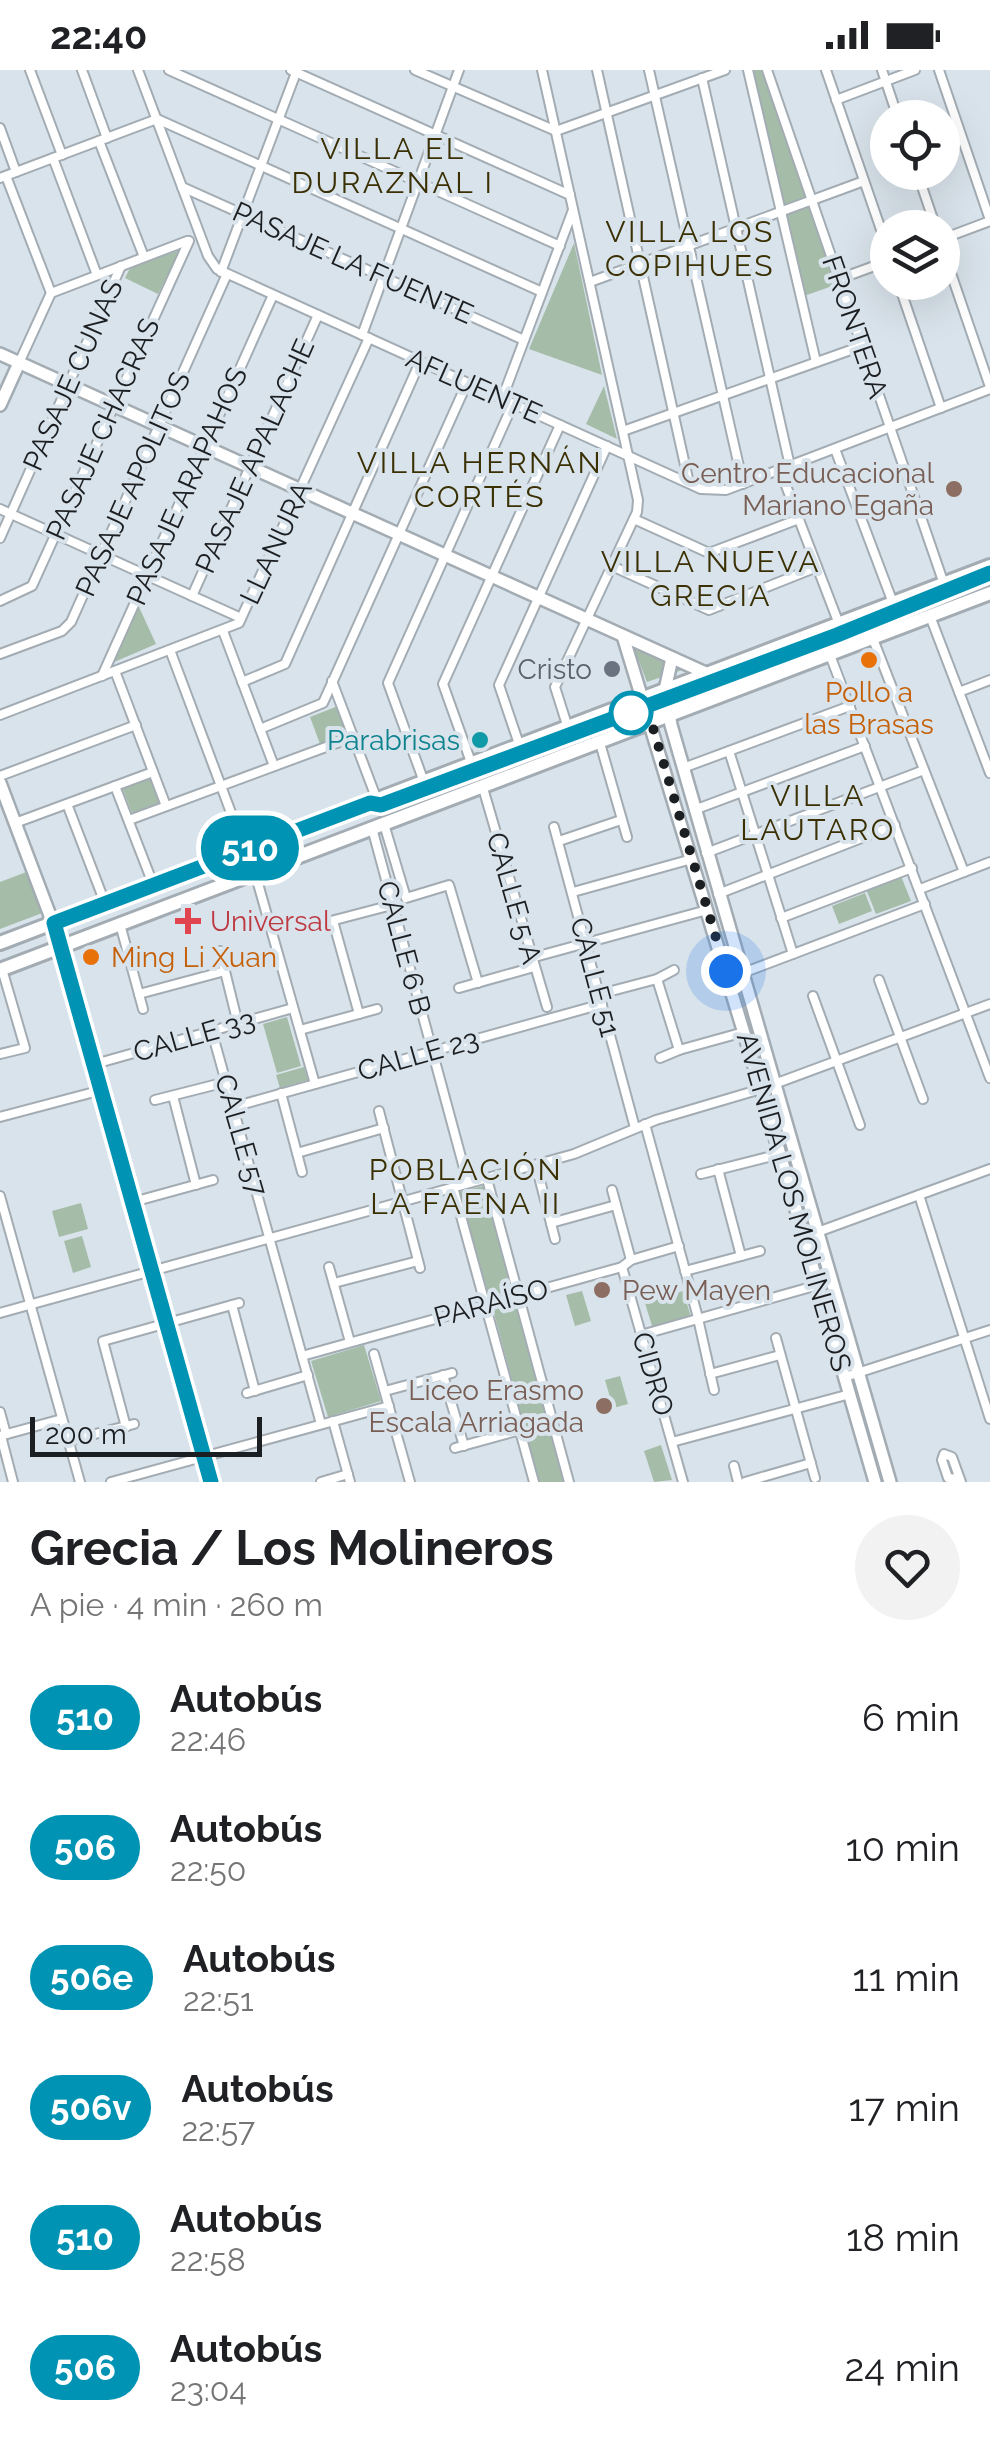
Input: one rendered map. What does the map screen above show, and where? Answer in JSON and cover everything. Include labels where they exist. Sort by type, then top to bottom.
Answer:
[{"type":"main road","points":[[0,943],[990,566]]},
{"type":"main road","points":[[1,969],[990,593]]},
{"type":"street","points":[[30,70],[97,275]]},
{"type":"street","points":[[82,70],[144,257]]},
{"type":"street","points":[[169,70],[560,246]]},
{"type":"street","points":[[415,70],[556,131],[725,70]]},
{"type":"street","name":"LLANURA","points":[[0,715],[222,631],[242,618],[366,337],[459,70]]},
{"type":"street","points":[[542,70],[638,500],[634,519],[555,686],[568,728]]},
{"type":"street","points":[[597,70],[689,484]]},
{"type":"street","points":[[649,70],[743,484]]},
{"type":"street","points":[[748,70],[816,362]]},
{"type":"street","name":"FRONTERA","points":[[767,70],[944,584]]},
{"type":"street","points":[[826,70],[874,210]]},
{"type":"street","points":[[882,70],[892,100]]},
{"type":"street","points":[[836,100],[915,70]]},
{"type":"street","points":[[939,70],[990,220],[960,232]]},
{"type":"street","points":[[295,71],[570,196]]},
{"type":"street","name":"PASAJE APOLITOS","points":[[0,654],[66,628],[224,273],[295,71]]},
{"type":"street","points":[[142,72],[210,261],[224,273]]},
{"type":"street","points":[[702,78],[790,466]]},
{"type":"street","points":[[51,293],[3,177],[157,119],[542,292]]},
{"type":"street","points":[[0,128],[16,172]]},
{"type":"street","points":[[590,282],[864,181]]},
{"type":"street","name":"PASAJE LA FUENTE","points":[[182,186],[524,340]]},
{"type":"street","points":[[502,398],[574,210]]},
{"type":"street","points":[[0,405],[51,293],[201,236]]},
{"type":"street","name":"PASAJE CHACRAS","points":[[0,601],[32,586],[188,240]]},
{"type":"street","name":"PASAJE CUNAS","points":[[0,538],[121,266]]},
{"type":"street","points":[[839,280],[870,268]]},
{"type":"street","name":"AFLUENTE","points":[[224,273],[714,492],[990,388]]},
{"type":"street","name":"PASAJE ARAPAHOS","points":[[102,676],[273,295]]},
{"type":"street","points":[[904,300],[941,408]]},
{"type":"street","points":[[960,300],[990,388]]},
{"type":"street","name":"PASAJE APALACHE","points":[[192,596],[318,316]]},
{"type":"street","points":[[623,431],[862,346]]},
{"type":"street","points":[[0,354],[708,674]]},
{"type":"street","points":[[242,682],[285,664],[420,362]]},
{"type":"street","points":[[260,729],[319,707],[467,383]]},
{"type":"street","points":[[424,782],[388,686],[514,404]]},
{"type":"street","points":[[472,765],[443,684],[560,425]]},
{"type":"street","points":[[520,746],[499,688],[607,446]]},
{"type":"street","points":[[835,449],[893,603]]},
{"type":"street","points":[[780,470],[838,624]]},
{"type":"street","points":[[0,509],[242,618]]},
{"type":"street","points":[[634,519],[708,553],[799,519]]},
{"type":"street","points":[[612,566],[709,610],[817,567]]},
{"type":"street","points":[[930,616],[988,759],[990,773]]},
{"type":"street","points":[[222,631],[274,766]]},
{"type":"street","name":"AVENIDA LOS MOLINEROS","points":[[623,636],[744,1032],[767,1087],[851,1375],[850,1394],[876,1482]]},
{"type":"street","points":[[873,638],[964,872]]},
{"type":"street","points":[[170,650],[245,850]]},
{"type":"street","points":[[830,655],[990,1078]]},
{"type":"street","name":"AVENIDA LOS MOLINEROS","points":[[672,658],[665,690],[668,716],[740,974],[780,1154],[810,1235],[818,1286],[890,1482]]},
{"type":"street","points":[[116,671],[166,806]]},
{"type":"street","points":[[959,692],[990,680]]},
{"type":"street","points":[[332,682],[377,800]]},
{"type":"street","points":[[683,768],[850,706]]},
{"type":"street","points":[[0,776],[136,725]]},
{"type":"street","points":[[128,820],[353,737]]},
{"type":"street","points":[[600,743],[628,837]]},
{"type":"street","points":[[694,810],[865,746]]},
{"type":"street","points":[[729,751],[793,954]]},
{"type":"street","points":[[706,853],[924,770]]},
{"type":"street","points":[[15,823],[153,772]]},
{"type":"street","points":[[0,784],[62,946],[211,1482]]},
{"type":"street","points":[[116,786],[153,885]]},
{"type":"street","name":"CALLE 5 A","points":[[483,788],[546,1008]]},
{"type":"street","points":[[66,804],[105,903]]},
{"type":"street","points":[[559,841],[621,820]]},
{"type":"street","points":[[718,894],[895,824]]},
{"type":"street","points":[[378,826],[406,898],[449,885],[478,983]]},
{"type":"street","name":"CALLE 6 B","points":[[378,826],[392,905],[468,1183]]},
{"type":"street","name":"CALLE 51","points":[[554,827],[635,1128]]},
{"type":"street","points":[[573,892],[692,859]]},
{"type":"street","points":[[920,890],[990,862]]},
{"type":"street","points":[[782,918],[912,868]]},
{"type":"street","points":[[256,872],[315,1084]]},
{"type":"street","points":[[740,974],[925,904]]},
{"type":"street","points":[[359,1014],[330,922],[392,905]]},
{"type":"street","points":[[459,988],[586,943],[707,910]]},
{"type":"street","points":[[120,924],[143,1008]]},
{"type":"street","points":[[220,951],[238,1024]]},
{"type":"street","points":[[0,1054],[25,1048],[1,969]]},
{"type":"street","points":[[600,994],[657,979],[674,970]]},
{"type":"street","points":[[139,994],[225,971]]},
{"type":"street","points":[[657,979],[679,1050]]},
{"type":"street","points":[[879,980],[924,1099]]},
{"type":"street","points":[[812,996],[860,1125]]},
{"type":"street","name":"CALLE 23","points":[[233,1107],[602,1004]]},
{"type":"street","points":[[0,1313],[587,1150],[645,1124],[767,1087],[990,1004]]},
{"type":"street","name":"CALLE 33","points":[[95,1064],[294,1008]]},
{"type":"street","points":[[300,1030],[377,1009]]},
{"type":"street","name":"CALLE 57","points":[[212,1032],[321,1424]]},
{"type":"street","points":[[660,1058],[744,1032]]},
{"type":"street","points":[[156,1100],[226,1082]]},
{"type":"street","points":[[0,1116],[102,1090]]},
{"type":"street","points":[[281,1094],[302,1172]]},
{"type":"street","points":[[173,1096],[196,1185]]},
{"type":"street","points":[[334,1284],[420,1264],[379,1111]]},
{"type":"street","points":[[645,1124],[714,1390]]},
{"type":"street","points":[[296,1153],[384,1128]]},
{"type":"street","points":[[702,1174],[780,1154]]},
{"type":"street","points":[[536,1165],[555,1239]]},
{"type":"street","points":[[718,1169],[741,1256]]},
{"type":"street","points":[[810,1235],[990,1169]]},
{"type":"street","points":[[487,1178],[569,1482]]},
{"type":"street","points":[[133,1202],[213,1180]]},
{"type":"street","points":[[452,1187],[534,1482]]},
{"type":"street","points":[[612,1190],[631,1260]]},
{"type":"street","points":[[919,1195],[990,1418]]},
{"type":"street","points":[[0,1196],[80,1482]]},
{"type":"street","points":[[551,1223],[616,1205]]},
{"type":"street","name":"PARAÍSO","points":[[302,1356],[622,1267],[631,1260],[679,1246]]},
{"type":"street","points":[[685,1270],[760,1251]]},
{"type":"street","points":[[329,1267],[350,1342]]},
{"type":"street","name":"CIDRO","points":[[622,1267],[683,1482]]},
{"type":"street","points":[[642,1335],[818,1286]]},
{"type":"street","points":[[68,1441],[130,1426],[103,1341],[235,1304],[251,1392],[308,1375]]},
{"type":"street","points":[[851,1375],[990,1330]]},
{"type":"street","points":[[776,1338],[815,1478]]},
{"type":"street","points":[[374,1354],[410,1482]]},
{"type":"street","points":[[710,1374],[780,1355]]},
{"type":"street","points":[[385,1391],[447,1374],[460,1447],[520,1430]]},
{"type":"street","points":[[672,1442],[850,1394]]},
{"type":"street","points":[[110,1482],[388,1406]]},
{"type":"street","points":[[0,1412],[13,1482]]},
{"type":"street","points":[[2,1435],[62,1418]]},
{"type":"street","points":[[320,1482],[349,1478],[333,1421]]},
{"type":"street","points":[[734,1466],[742,1482],[811,1463]]},
{"type":"green space","points":[[751,70],[762,70],[838,284],[804,296]]},
{"type":"green space","points":[[574,243],[602,375],[529,349]]},
{"type":"green space","points":[[180,250],[158,294],[125,278],[130,268]]},
{"type":"green space","points":[[604,386],[617,439],[586,424]]},
{"type":"green space","points":[[139,607],[156,644],[112,663]]},
{"type":"green space","points":[[633,646],[685,669],[647,682]]},
{"type":"green space","points":[[338,706],[349,733],[320,744],[310,717]]},
{"type":"green space","points":[[151,775],[161,802],[132,813],[122,787]]},
{"type":"green space","points":[[29,871],[45,912],[0,929],[0,882]]},
{"type":"green space","points":[[901,876],[911,901],[876,914],[866,889]]},
{"type":"green space","points":[[865,893],[872,911],[839,924],[832,906]]},
{"type":"green space","points":[[287,1017],[301,1066],[277,1073],[263,1024]]},
{"type":"green space","points":[[304,1067],[308,1080],[280,1088],[276,1075]]},
{"type":"green space","points":[[483,1186],[512,1290],[489,1297],[459,1192]]},
{"type":"green space","points":[[81,1203],[88,1229],[59,1237],[52,1211]]},
{"type":"green space","points":[[82,1236],[91,1267],[73,1273],[64,1241]]},
{"type":"green space","points":[[582,1291],[591,1321],[575,1326],[566,1295]]},
{"type":"green space","points":[[683,1291],[691,1317],[653,1329],[645,1303]]},
{"type":"green space","points":[[516,1303],[565,1482],[539,1482],[493,1309]]},
{"type":"green space","points":[[364,1345],[381,1401],[328,1417],[311,1361]]},
{"type":"green space","points":[[620,1376],[628,1404],[613,1408],[605,1380]]},
{"type":"green space","points":[[661,1445],[672,1480],[654,1482],[644,1451]]},
{"type":"bus line","name":"510","points":[[211,1482],[54,923],[370,803],[381,805],[666,700],[990,573]]},
{"type":"place","name":"Centro Educacional Mariano Egaña","points":[[954,489]]},
{"type":"place","name":"Pollo a las Brasas","points":[[869,660]]},
{"type":"place","name":"Cristo","points":[[612,669]]},
{"type":"place","name":"Parabrisas","points":[[480,740]]},
{"type":"place","name":"Universal","points":[[188,921]]},
{"type":"place","name":"Ming Li Xuan","points":[[91,957]]},
{"type":"place","name":"Pew Mayen","points":[[602,1290]]},
{"type":"place","name":"Liceo Erasmo Escala Arriagada","points":[[604,1406]]},
{"type":"district","name":"VILLA EL DURAZNAL I","points":[[393,165]]},
{"type":"district","name":"VILLA LOS COPIHUES","points":[[690,248]]},
{"type":"district","name":"VILLA HERNÁN CORTÉS","points":[[480,479]]},
{"type":"district","name":"VILLA NUEVA GRECIA","points":[[711,578]]},
{"type":"district","name":"VILLA LAUTARO","points":[[818,812]]},
{"type":"district","name":"POBLACIÓN LA FAENA II","points":[[466,1186]]},
{"type":"route","points":[[631,713],[637,701],[644,698],[726,971]]}]
